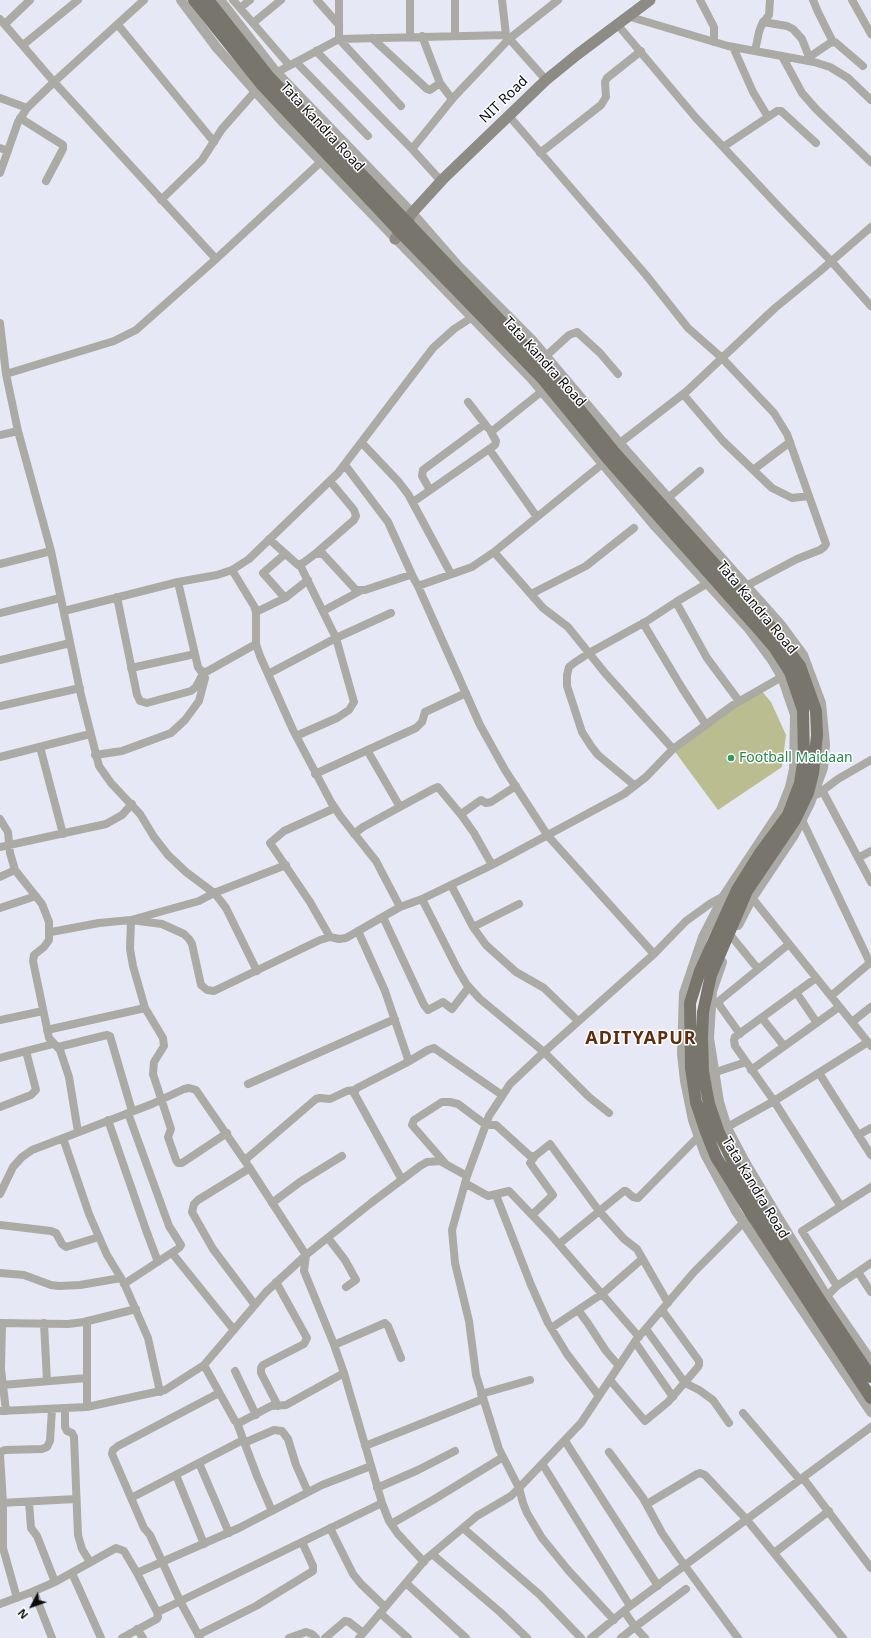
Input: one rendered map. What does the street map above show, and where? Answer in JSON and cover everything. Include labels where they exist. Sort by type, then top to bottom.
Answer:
[{"type":"main road","name":"Tata Kandra Road","points":[[194,0],[266,81],[409,217],[550,373],[612,454],[774,648],[795,670],[816,711],[817,735],[814,773],[798,820],[745,893],[700,971],[690,1003],[691,1068],[696,1102],[716,1157],[871,1398]]},
{"type":"main road","name":"Tata Kandra Road","points":[[208,0],[266,81],[285,117],[397,236],[545,389],[590,442],[612,454]]},
{"type":"main road","name":"NIT Road","points":[[397,236],[409,217],[441,181],[546,80],[627,16],[650,0]]},
{"type":"main road","name":"Tata Kandra Road","points":[[795,670],[803,710],[804,757],[800,783],[788,815],[760,853],[711,975],[703,1012],[705,1037],[703,1071],[709,1104],[723,1130],[752,1215],[824,1299],[871,1377]]},
{"type":"street","points":[[30,0],[2,21],[54,82],[216,259]]},
{"type":"street","points":[[23,45],[78,0]]},
{"type":"street","points":[[0,172],[4,149],[20,118],[27,108],[144,0]]},
{"type":"street","points":[[180,0],[217,48],[266,81]]},
{"type":"street","points":[[220,0],[266,81]]},
{"type":"street","points":[[233,0],[293,64],[368,136]]},
{"type":"street","points":[[240,8],[250,0]]},
{"type":"street","points":[[253,23],[281,0]]},
{"type":"street","points":[[316,0],[338,25]]},
{"type":"street","points":[[339,0],[339,39],[401,106]]},
{"type":"street","points":[[410,0],[410,37]]},
{"type":"street","points":[[455,0],[455,36]]},
{"type":"street","points":[[502,0],[508,37],[546,80]]},
{"type":"street","points":[[412,149],[452,99],[508,37],[558,0]]},
{"type":"street","points":[[700,0],[712,22],[714,42]]},
{"type":"street","points":[[755,51],[759,32],[769,15],[770,0]]},
{"type":"street","points":[[813,0],[833,42],[838,44],[863,66]]},
{"type":"street","points":[[852,0],[871,34]]},
{"type":"street","points":[[627,16],[733,47],[807,59],[838,71],[871,100]]},
{"type":"street","points":[[764,22],[787,26],[793,29],[802,39],[807,59]]},
{"type":"street","points":[[617,24],[641,50],[696,118],[831,261],[871,306]]},
{"type":"street","points":[[118,25],[214,142]]},
{"type":"street","points":[[422,36],[440,83],[452,99]]},
{"type":"street","points":[[161,200],[202,160],[222,129],[266,81],[293,64],[339,39],[422,36],[508,37]]},
{"type":"street","points":[[372,38],[427,89],[430,90],[440,83]]},
{"type":"street","points":[[807,59],[833,42]]},
{"type":"street","points":[[733,47],[752,92],[768,117]]},
{"type":"street","points":[[540,153],[601,105],[606,97],[607,78],[641,50]]},
{"type":"street","points":[[316,51],[412,149],[441,181]]},
{"type":"street","points":[[782,56],[802,93],[816,109],[871,162]]},
{"type":"street","points":[[0,98],[27,108]]},
{"type":"street","points":[[723,147],[777,111],[784,112],[816,143]]},
{"type":"street","points":[[510,116],[540,153],[646,275],[688,328],[722,358],[779,420],[790,442],[826,544],[824,547],[785,564],[746,586]]},
{"type":"street","points":[[20,118],[63,145],[46,181]]},
{"type":"street","points":[[5,378],[114,341],[136,330],[325,159]]},
{"type":"street","points":[[409,217],[532,340],[546,356],[612,454],[655,526],[749,629],[795,670],[821,703],[825,744],[823,768],[810,803]]},
{"type":"street","points":[[418,586],[472,567],[494,552],[683,394],[775,308],[871,227]]},
{"type":"street","points":[[397,236],[471,318],[532,379],[545,389],[490,432]]},
{"type":"street","points":[[64,612],[178,582],[217,575],[232,570],[249,559],[345,465],[362,443],[376,421],[433,348],[454,329],[471,318]]},
{"type":"street","points":[[0,323],[5,378],[51,551],[60,598],[96,755],[105,775],[140,814],[154,837],[168,855],[186,872],[214,893],[226,908],[257,971]]},
{"type":"street","points":[[546,356],[568,335],[577,332],[618,374]]},
{"type":"street","points":[[683,394],[723,441],[772,488],[787,497],[792,498],[809,496]]},
{"type":"street","points":[[412,502],[497,443],[468,402]]},
{"type":"street","points":[[430,490],[422,476],[423,470],[485,424]]},
{"type":"street","points":[[0,435],[18,431]]},
{"type":"street","points":[[753,470],[790,442]]},
{"type":"street","points":[[362,443],[398,481],[412,502],[451,574]]},
{"type":"street","points":[[490,449],[537,517]]},
{"type":"street","points":[[612,454],[668,498],[781,625],[803,654],[795,670],[794,769],[790,788],[781,810],[724,896],[704,937],[684,993],[682,1054],[685,1081],[693,1120],[705,1154],[752,1215],[871,1412]]},
{"type":"street","points":[[345,465],[388,522],[480,725],[516,786],[548,836],[654,954]]},
{"type":"street","points":[[668,498],[700,471]]},
{"type":"street","points":[[300,565],[354,520],[356,516],[354,510],[330,481]]},
{"type":"street","points":[[531,594],[586,566],[634,528]]},
{"type":"street","points":[[269,539],[295,564],[300,565],[336,638],[354,697],[352,706],[349,710],[337,718],[296,736]]},
{"type":"street","points":[[0,564],[51,551]]},
{"type":"street","points":[[494,552],[543,608],[568,627],[673,749]]},
{"type":"street","points":[[315,554],[320,553],[326,556],[351,587],[360,591]]},
{"type":"street","points":[[284,554],[263,573],[285,598]]},
{"type":"street","points":[[232,570],[251,599],[256,612],[256,644],[296,736],[315,774],[335,808],[381,868],[400,908]]},
{"type":"street","points":[[323,611],[360,591],[407,576],[413,577]]},
{"type":"street","points":[[256,612],[285,598],[308,580]]},
{"type":"street","points":[[178,582],[198,667],[199,670],[205,672]]},
{"type":"street","points":[[634,785],[598,755],[582,732],[567,686],[569,667],[589,653],[643,623],[708,583]]},
{"type":"street","points":[[0,612],[60,598]]},
{"type":"street","points":[[117,598],[137,695],[140,701],[147,703],[193,690],[205,672],[256,644]]},
{"type":"street","points":[[676,602],[707,658],[739,701]]},
{"type":"street","points":[[268,674],[336,638],[391,613]]},
{"type":"street","points":[[643,623],[706,725]]},
{"type":"street","points":[[0,660],[70,643]]},
{"type":"street","points":[[131,668],[195,654]]},
{"type":"street","points":[[131,920],[162,924],[184,934],[192,944],[201,985],[207,990],[214,991],[221,989],[320,940],[330,938],[342,939],[400,908],[492,865],[624,794],[646,777],[673,749],[739,701],[795,670]]},
{"type":"street","points":[[96,755],[122,751],[171,733],[185,720],[199,701],[205,672]]},
{"type":"street","points":[[0,706],[80,688]]},
{"type":"street","points":[[315,774],[416,728],[422,722],[425,712],[466,693]]},
{"type":"street","points":[[0,757],[90,734]]},
{"type":"street","points":[[40,747],[63,834]]},
{"type":"street","points":[[367,750],[400,806]]},
{"type":"street","points":[[831,996],[870,963],[798,820],[810,803],[822,790],[871,760]]},
{"type":"street","points":[[461,814],[481,800],[486,803],[491,802],[516,786]]},
{"type":"street","points":[[354,834],[360,828],[400,806],[433,789],[438,788],[461,814],[474,833],[492,865]]},
{"type":"street","points":[[822,790],[871,882]]},
{"type":"street","points":[[0,847],[106,824],[122,815],[132,804]]},
{"type":"street","points":[[330,938],[286,865],[270,845],[271,841],[284,831],[335,808]]},
{"type":"street","points":[[0,819],[8,832],[9,846],[15,870],[36,896],[47,913],[50,932],[49,940],[36,952],[33,957],[49,1038],[62,1053],[70,1080],[78,1132]]},
{"type":"street","points":[[858,858],[871,851]]},
{"type":"street","points":[[50,932],[99,923],[131,920],[199,901],[214,893],[286,865]]},
{"type":"street","points":[[0,877],[15,870]]},
{"type":"street","points":[[451,885],[473,927],[486,945],[516,972],[544,988],[578,1021]]},
{"type":"street","points":[[614,1620],[568,1570],[542,1538],[527,1513],[519,1488],[503,1457],[476,1375],[470,1321],[454,1263],[452,1230],[466,1180],[489,1116],[510,1084],[524,1069],[654,954],[686,922],[711,903],[724,896],[745,893]]},
{"type":"street","points":[[745,893],[732,937],[712,991],[705,1037],[714,1073],[723,1130],[745,1162],[824,1299],[871,1361]]},
{"type":"street","points":[[723,1130],[869,1044],[789,944],[745,893]]},
{"type":"street","points":[[0,908],[36,896]]},
{"type":"street","points":[[422,899],[457,968],[469,987],[480,999],[544,1052],[589,1097],[609,1113]]},
{"type":"street","points":[[473,927],[519,904]]},
{"type":"street","points":[[383,917],[424,1005],[428,1010],[443,1002],[452,1009],[469,987]]},
{"type":"street","points":[[131,920],[131,958],[145,1008],[163,1038],[164,1046],[154,1062],[154,1081],[171,1129],[168,1137],[178,1163],[182,1163],[226,1133]]},
{"type":"street","points":[[358,931],[385,991],[407,1056],[406,1064]]},
{"type":"street","points":[[732,937],[758,969]]},
{"type":"street","points":[[740,1034],[720,1006],[719,1001],[789,944]]},
{"type":"street","points":[[816,978],[735,1037],[734,1043],[751,1070],[774,1101],[840,1205]]},
{"type":"street","points":[[796,992],[816,1023]]},
{"type":"street","points":[[751,1070],[839,1007]]},
{"type":"street","points":[[852,1022],[871,1007]]},
{"type":"street","points":[[47,1030],[145,1008]]},
{"type":"street","points":[[0,1020],[43,1011]]},
{"type":"street","points":[[762,1018],[784,1046]]},
{"type":"street","points":[[248,1084],[395,1019]]},
{"type":"street","points":[[0,1058],[26,1051],[107,1035],[110,1036],[130,1112],[169,1226],[181,1245],[179,1248],[158,1262],[123,1281],[59,1286],[50,1285],[24,1275],[0,1273]]},
{"type":"street","points":[[245,1160],[316,1099],[334,1098],[347,1091],[355,1090],[434,1048],[502,1095]]},
{"type":"street","points":[[0,1107],[31,1095],[36,1090],[26,1051]]},
{"type":"street","points":[[714,1073],[746,1062]]},
{"type":"street","points":[[819,1073],[871,1156]]},
{"type":"street","points":[[0,1194],[14,1167],[22,1157],[32,1150],[161,1100],[184,1089],[193,1088],[199,1093],[245,1160],[306,1255],[304,1271],[344,1373],[382,1503],[391,1524],[398,1534],[424,1562]]},
{"type":"street","points":[[355,1090],[355,1096],[402,1180]]},
{"type":"street","points":[[535,1156],[528,1155],[496,1125],[486,1125],[458,1104],[450,1102],[436,1104],[412,1122],[414,1127],[445,1164],[484,1194],[496,1195],[509,1191],[532,1215],[602,1294],[637,1339],[673,1397]]},
{"type":"street","points":[[108,1120],[158,1262]]},
{"type":"street","points":[[858,1135],[871,1128]]},
{"type":"street","points":[[559,1244],[624,1192],[626,1191],[633,1197],[638,1198],[699,1136]]},
{"type":"street","points":[[63,1138],[89,1214],[108,1255],[123,1281],[148,1338],[160,1392]]},
{"type":"street","points":[[532,1215],[553,1195],[530,1163],[535,1156],[549,1144],[552,1145],[599,1211],[624,1239],[637,1249],[668,1302]]},
{"type":"street","points":[[272,1203],[300,1182],[342,1156]]},
{"type":"street","points":[[136,1309],[88,1321],[68,1324],[1,1323],[3,1411],[86,1407],[160,1392],[173,1386],[204,1365],[266,1292],[306,1255],[427,1162],[434,1161],[445,1164]]},
{"type":"street","points":[[250,1168],[198,1200],[194,1204],[192,1212],[213,1249],[255,1305]]},
{"type":"street","points":[[786,1231],[802,1231],[871,1186]]},
{"type":"street","points":[[496,1195],[531,1285],[551,1328],[567,1354],[599,1396]]},
{"type":"street","points":[[325,1638],[345,1621],[349,1622],[361,1636],[432,1554],[478,1516],[510,1496],[543,1465],[581,1423],[637,1339],[694,1272],[752,1215]]},
{"type":"street","points":[[0,1225],[51,1231],[56,1234],[62,1244],[66,1247],[99,1237]]},
{"type":"street","points":[[802,1231],[837,1286]]},
{"type":"street","points":[[328,1238],[345,1260],[356,1280],[346,1287]]},
{"type":"street","points":[[172,1253],[234,1330]]},
{"type":"street","points":[[551,1328],[602,1294],[642,1258]]},
{"type":"street","points":[[824,1299],[837,1286],[871,1262]]},
{"type":"street","points":[[858,1272],[871,1292]]},
{"type":"street","points":[[276,1282],[307,1338],[304,1344],[263,1365],[261,1368],[261,1373],[278,1406]]},
{"type":"street","points":[[578,1310],[588,1322],[606,1351],[619,1366]]},
{"type":"street","points":[[610,1380],[645,1421],[657,1413],[673,1397],[699,1365],[699,1361],[662,1310]]},
{"type":"street","points":[[86,1407],[88,1321]]},
{"type":"street","points":[[44,1323],[47,1381]]},
{"type":"street","points":[[334,1345],[385,1323],[388,1326],[401,1358]]},
{"type":"street","points":[[646,1329],[685,1383],[700,1390],[710,1397],[719,1406],[729,1423]]},
{"type":"street","points":[[204,1365],[237,1423],[272,1511]]},
{"type":"street","points":[[235,1371],[256,1414]]},
{"type":"street","points":[[237,1423],[241,1423],[271,1406],[286,1405],[344,1373]]},
{"type":"street","points":[[2,1385],[87,1378]]},
{"type":"street","points":[[365,1446],[482,1397],[530,1380]]},
{"type":"street","points":[[219,1393],[118,1446],[112,1454],[144,1528],[150,1535],[180,1601],[199,1636],[256,1606],[311,1572],[314,1569],[302,1542]]},
{"type":"street","points":[[17,1598],[3,1548],[0,1452],[5,1450],[42,1449],[47,1447],[50,1441],[52,1408]]},
{"type":"street","points":[[65,1408],[65,1427],[74,1435],[77,1528],[79,1543],[90,1562]]},
{"type":"street","points":[[743,1413],[802,1479],[871,1568]]},
{"type":"street","points":[[591,1638],[627,1609],[871,1427]]},
{"type":"street","points":[[131,1498],[244,1441],[274,1430],[282,1431],[288,1439],[296,1465],[308,1492]]},
{"type":"street","points":[[565,1441],[658,1586]]},
{"type":"street","points":[[377,1488],[423,1468],[455,1451]]},
{"type":"street","points":[[609,1452],[634,1484],[666,1539],[738,1638]]},
{"type":"street","points":[[391,1524],[503,1457]]},
{"type":"street","points":[[200,1462],[229,1533]]},
{"type":"street","points":[[543,1465],[627,1609],[635,1627],[645,1638]]},
{"type":"street","points":[[137,1573],[229,1533],[308,1492],[371,1466]]},
{"type":"street","points":[[647,1504],[697,1474],[703,1474],[747,1520],[843,1638]]},
{"type":"street","points":[[176,1475],[204,1544]]},
{"type":"street","points":[[1,1503],[76,1499]]},
{"type":"street","points":[[29,1502],[31,1528],[37,1536],[55,1582]]},
{"type":"street","points":[[157,1612],[382,1503]]},
{"type":"street","points":[[774,1553],[829,1512]]},
{"type":"street","points":[[330,1528],[353,1574],[382,1610],[408,1638]]},
{"type":"street","points":[[463,1528],[540,1595],[581,1638]]},
{"type":"street","points":[[0,1604],[34,1592],[72,1573],[112,1550],[120,1549],[124,1551],[137,1573],[157,1612],[158,1617],[122,1638]]},
{"type":"street","points":[[432,1554],[500,1612],[527,1638]]},
{"type":"street","points":[[72,1573],[101,1638]]},
{"type":"street","points":[[406,1583],[466,1638]]},
{"type":"street","points":[[621,1638],[686,1589]]},
{"type":"street","points":[[34,1592],[52,1638]]},
{"type":"street","points":[[138,1629],[143,1638]]},
{"type":"street","points":[[288,1638],[306,1632],[312,1634],[316,1638]]},
{"type":"green space","name":"Football Maidaan","points":[[760,689],[771,702],[786,735],[782,767],[718,810],[673,749]]},
{"type":"place","name":"Football Maidaan","points":[[731,758]]},
{"type":"district","name":"ADITYAPUR","points":[[641,1039]]}]
